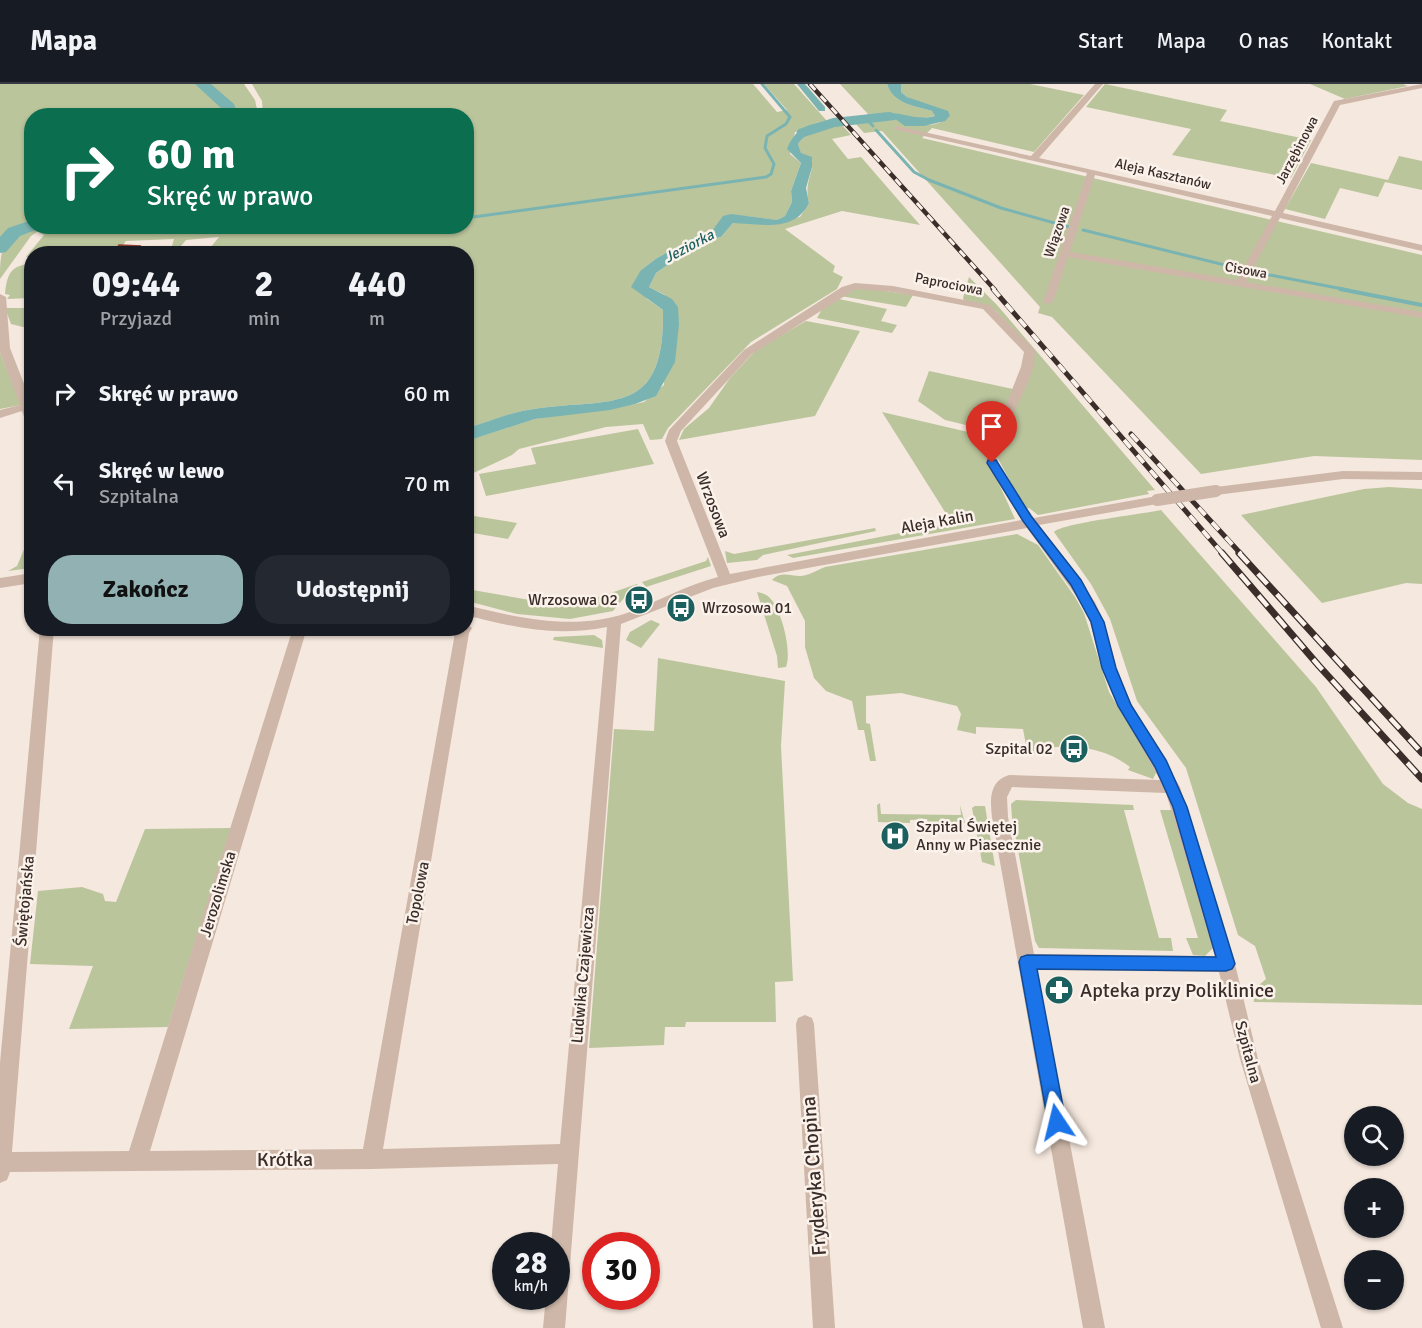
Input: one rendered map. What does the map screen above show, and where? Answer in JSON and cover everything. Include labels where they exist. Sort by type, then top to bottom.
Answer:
[{"type":"street","points":[[1034,158],[1099,84]]},
{"type":"street","name":"Jarzębinowa","points":[[1240,284],[1337,103],[1419,86]]},
{"type":"street","name":"Aleja Kasztanów","points":[[897,129],[1092,171],[1422,248]]},
{"type":"street","name":"Wiązowa","points":[[1048,302],[1092,171]]},
{"type":"street","name":"Cisowa","points":[[1066,254],[1422,315]]},
{"type":"street","name":"Paprociowa","points":[[671,441],[675,430],[748,352],[846,289],[873,286],[986,307],[1030,351],[1030,357],[1004,425],[992,447],[992,463],[1033,524]]},
{"type":"street","points":[[1,297],[4,348],[24,398]]},
{"type":"street","points":[[0,414],[24,407]]},
{"type":"street","name":"Wrzosowa","points":[[671,441],[725,579]]},
{"type":"street","name":"Aleja Kalin","points":[[474,612],[542,627],[581,627],[615,622],[725,579],[1157,500],[1336,473],[1375,472],[1422,476]]},
{"type":"street","name":"Szpitalna","points":[[1033,524],[1088,602],[1097,622],[1109,668],[1125,706],[1172,788],[1226,964],[1250,1059],[1332,1328]]},
{"type":"street","points":[[1,584],[24,580]]},
{"type":"street","name":"Ludwika Czajewicza","points":[[554,1328],[615,622]]},
{"type":"street","name":"Świętojańska","points":[[1,1167],[46,636]]},
{"type":"street","name":"Jerozolimska","points":[[137,1159],[298,636]]},
{"type":"street","name":"Topolowa","points":[[371,1159],[461,636]]},
{"type":"street","points":[[1094,1328],[998,801],[1000,788],[1016,781],[1172,788]]},
{"type":"street","points":[[1027,962],[1226,964]]},
{"type":"street","name":"Fryderyka Chopina","points":[[805,1024],[824,1328]]},
{"type":"street","name":"Krótka","points":[[1,1167],[137,1159],[371,1159],[568,1154]]},
{"type":"green space","points":[[0,84],[244,84],[255,100],[257,108],[24,108],[24,228],[9,233],[0,243]]},
{"type":"green space","points":[[252,84],[753,84],[777,112],[787,110],[764,84],[794,84],[827,121],[795,132],[790,154],[801,163],[791,191],[792,202],[785,216],[777,220],[745,216],[693,238],[657,258],[641,270],[647,299],[663,310],[661,346],[654,371],[642,387],[626,397],[606,402],[528,410],[474,426],[474,246],[212,246],[219,237],[186,240],[181,246],[172,246],[174,239],[126,241],[122,246],[35,246],[44,235],[42,234],[474,234],[474,108],[262,108],[262,101]]},
{"type":"green space","points":[[840,84],[887,84],[899,100],[932,111],[935,116],[917,119],[894,113],[868,114]]},
{"type":"green space","points":[[901,84],[1030,84],[1084,95],[1034,152],[932,128],[922,138],[1422,255],[1422,460],[1314,456],[1201,474],[1052,317],[1038,313],[1040,307],[882,131],[864,133],[855,123],[894,119],[930,125],[950,116],[907,97],[901,92]]},
{"type":"green space","points":[[1105,84],[1227,110],[1220,121],[1311,140],[1291,178],[1172,155],[1191,129],[1086,107]]},
{"type":"green space","points":[[1310,84],[1403,84],[1408,86],[1345,99]]},
{"type":"green space","points":[[842,125],[851,135],[832,139],[848,159],[861,157],[920,225],[842,211],[785,229],[835,266],[833,272],[843,277],[837,289],[751,342],[668,428],[662,439],[650,440],[643,424],[606,427],[519,449],[512,455],[474,473],[474,438],[535,419],[644,402],[664,385],[665,295],[649,287],[656,273],[700,242],[721,237],[733,223],[800,217],[809,203],[808,184],[812,158],[801,154],[798,144],[807,135],[824,128]]},
{"type":"green space","points":[[1399,156],[1422,161],[1422,190],[1385,182],[1378,197],[1340,188],[1325,219],[1285,209],[1311,163],[1388,180]]},
{"type":"green space","points":[[23,231],[24,234],[34,234],[0,279],[2,251],[9,240]]},
{"type":"green space","points":[[24,265],[24,298],[7,299],[10,295],[5,294],[9,276],[18,266]]},
{"type":"green space","points":[[969,277],[997,305],[1155,490],[1147,491],[1149,494],[1038,515],[1029,508],[1025,509],[996,455],[998,444],[1009,423],[1034,357],[1032,350],[996,311],[964,301]]},
{"type":"green space","points":[[864,288],[913,295],[906,307],[840,296],[852,289]]},
{"type":"green space","points":[[839,299],[887,309],[881,321],[897,325],[892,333],[817,318],[822,309]]},
{"type":"green space","points":[[5,308],[24,308],[24,327],[11,324]]},
{"type":"green space","points":[[806,321],[860,331],[815,416],[679,440],[684,429],[709,408],[730,378],[757,349]]},
{"type":"green space","points":[[0,352],[21,405],[0,409]]},
{"type":"green space","points":[[929,371],[1013,389],[998,426],[991,431],[945,420],[918,401]]},
{"type":"green space","points":[[882,412],[981,435],[990,464],[1015,519],[793,558],[787,555],[952,523]]},
{"type":"green space","points":[[638,429],[654,464],[486,496],[479,474],[536,464],[531,448]]},
{"type":"green space","points":[[1389,487],[1422,489],[1422,584],[1406,583],[1322,603],[1241,515],[1364,489]]},
{"type":"green space","points":[[1161,510],[1316,687],[1383,784],[1408,803],[1422,809],[1422,1005],[1254,1002],[1252,991],[1266,979],[1255,946],[1238,935],[1186,768],[1137,701],[1110,619],[1091,584],[1054,532],[1072,525]]},
{"type":"green space","points":[[474,516],[517,523],[508,539],[474,533]]},
{"type":"green space","points":[[875,528],[876,531],[763,555],[757,560],[727,563],[725,551],[734,554]]},
{"type":"green space","points":[[1017,534],[1038,545],[1084,613],[1109,692],[1155,768],[1156,773],[1153,779],[1128,770],[1130,767],[1110,755],[1087,748],[1052,748],[1028,756],[1023,729],[976,727],[976,734],[957,730],[961,714],[957,706],[901,693],[866,696],[866,723],[870,724],[876,761],[870,761],[864,730],[858,730],[852,701],[826,691],[814,678],[805,647],[805,621],[787,586],[772,580],[782,575],[803,576],[825,567]]},
{"type":"green space","points":[[24,550],[24,569],[8,571],[17,566]]},
{"type":"green space","points":[[708,557],[711,566],[646,587],[642,582],[706,561]]},
{"type":"green space","points":[[637,584],[640,588],[624,598],[613,611],[570,619],[517,614],[474,603],[474,590],[570,607]]},
{"type":"green space","points":[[757,592],[770,598],[782,621],[788,651],[786,667],[778,668],[777,656]]},
{"type":"green space","points":[[651,620],[660,624],[641,648],[626,640],[630,632]]},
{"type":"green space","points":[[594,635],[602,640],[603,648],[553,640],[554,637]]},
{"type":"green space","points":[[658,658],[785,681],[781,746],[793,981],[775,982],[776,1022],[686,1022],[685,1027],[665,1027],[664,1045],[589,1048],[614,729],[654,731]]},
{"type":"green space","points":[[1016,800],[1133,805],[1134,810],[1124,810],[1159,938],[1171,938],[1173,951],[1039,948],[1035,941],[1012,818],[1011,804]]},
{"type":"green space","points":[[880,803],[881,814],[961,815],[960,805],[965,823],[928,823],[927,819],[910,820],[910,823],[878,822],[877,805]]},
{"type":"green space","points":[[985,806],[995,866],[982,862],[972,808]]},
{"type":"green space","points":[[1160,810],[1172,810],[1213,948],[1205,956],[1193,955],[1186,938],[1198,938]]},
{"type":"green space","points":[[231,828],[168,1027],[69,1029],[93,966],[30,964],[38,891],[82,887],[103,894],[105,901],[116,902],[145,829]]},
{"type":"water","points":[[887,84],[901,84],[901,92],[907,97],[948,111],[950,116],[945,121],[924,126],[905,126],[895,119],[855,123],[851,118],[877,113],[919,117],[935,116],[932,111],[899,100]]},
{"type":"water","points":[[837,120],[842,125],[812,132],[798,144],[801,153],[812,157],[812,167],[806,188],[809,203],[803,213],[786,223],[776,225],[733,223],[721,237],[700,242],[656,273],[649,287],[672,299],[678,307],[679,324],[675,362],[656,396],[610,410],[535,419],[474,439],[474,426],[520,411],[606,402],[626,397],[642,387],[654,371],[661,346],[663,310],[631,287],[641,270],[657,258],[693,238],[712,231],[723,216],[731,214],[777,220],[785,216],[792,202],[791,191],[801,163],[787,149],[796,134],[807,126]]},
{"type":"waterway","points":[[202,84],[229,108]]},
{"type":"waterway","points":[[474,217],[766,177],[771,174],[774,164],[765,148],[767,136],[786,124],[790,117],[762,84]]},
{"type":"waterway","points":[[801,84],[822,109]]},
{"type":"waterway","name":"Jeziorka","points":[[804,132],[833,123],[890,117]]},
{"type":"waterway","points":[[865,118],[873,126]]},
{"type":"waterway","points":[[876,130],[914,172],[929,180],[1001,208],[1069,227]]},
{"type":"waterway","points":[[0,248],[14,232],[24,228]]},
{"type":"waterway","points":[[1083,230],[1241,269]]},
{"type":"waterway","points":[[1254,272],[1348,290]]},
{"type":"waterway","points":[[1340,289],[1422,305]]},
{"type":"railway","points":[[810,84],[995,290]]},
{"type":"railway","points":[[993,289],[1223,554]]},
{"type":"railway","points":[[1131,434],[1241,554]]},
{"type":"railway","points":[[1222,553],[1319,666],[1422,779]]},
{"type":"railway","points":[[1239,553],[1422,753]]},
{"type":"place","name":"Wrzosowa 02","points":[[639,600]]},
{"type":"place","name":"Wrzosowa 01","points":[[681,608]]},
{"type":"place","name":"Szpital 02","points":[[1074,749]]},
{"type":"place","name":"Szpital Świętej Anny w Piasecznie","points":[[895,836]]},
{"type":"place","name":"Apteka przy Poliklinice","points":[[1059,990]]},
{"type":"route","points":[[992,463],[1027,518],[1088,602],[1097,622],[1115,684],[1125,706],[1161,764],[1180,807],[1226,964],[1027,962],[1057,1122]]}]
